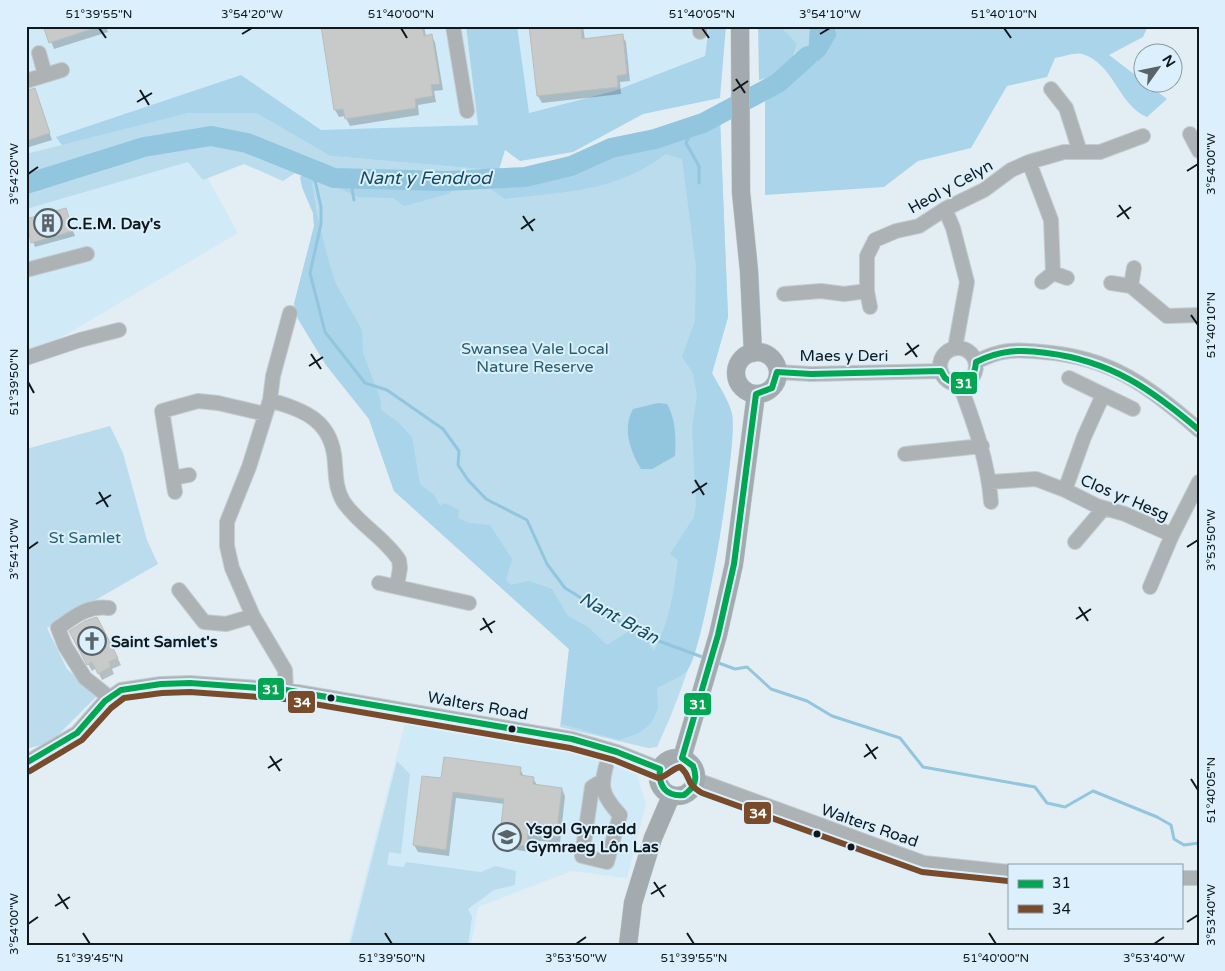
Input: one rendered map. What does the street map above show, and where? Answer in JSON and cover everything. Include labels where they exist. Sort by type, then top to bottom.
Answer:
[{"type":"main road","points":[[740,26],[739,117],[741,192],[749,271],[753,353]]},
{"type":"main road","points":[[753,353],[770,357],[777,372],[772,388],[756,394],[742,388],[736,375],[740,361],[753,353]]},
{"type":"main road","points":[[682,758],[718,635],[734,564],[756,394]]},
{"type":"main road","points":[[682,758],[693,766],[697,780],[695,786],[684,796],[671,796],[659,785],[660,769],[669,760],[682,758]]},
{"type":"main road","points":[[628,945],[633,902],[653,838],[671,796]]},
{"type":"street","points":[[453,26],[467,111]]},
{"type":"street","points":[[39,53],[45,75]]},
{"type":"street","points":[[26,81],[62,70]]},
{"type":"street","points":[[1051,89],[1066,108],[1080,152]]},
{"type":"street","points":[[1190,134],[1199,152]]},
{"type":"street","name":"Heol y Celyn","points":[[870,307],[867,291],[867,256],[875,240],[896,231],[919,226],[945,209],[984,190],[1011,170],[1029,162],[1064,152],[1100,152],[1143,136]]},
{"type":"street","points":[[1029,162],[1051,220],[1047,277],[1067,278]]},
{"type":"street","points":[[945,209],[953,228],[968,282],[955,348]]},
{"type":"street","points":[[26,270],[87,254]]},
{"type":"street","points":[[1131,286],[1134,268]]},
{"type":"street","points":[[1111,283],[1131,286],[1167,316],[1199,316]]},
{"type":"street","points":[[784,294],[821,291],[844,294],[867,291]]},
{"type":"street","points":[[286,690],[285,670],[253,616],[232,568],[227,546],[227,522],[249,467],[264,414],[270,400],[273,376],[290,313]]},
{"type":"street","points":[[26,358],[80,340],[119,330]]},
{"type":"street","points":[[955,348],[964,348],[972,353],[976,362],[974,376],[968,382],[960,385],[949,382],[941,371],[942,357],[948,350],[955,348]]},
{"type":"street","points":[[976,362],[995,352],[1031,351],[1056,353],[1090,360],[1130,377],[1161,396],[1199,430]]},
{"type":"street","name":"Maes y Deri","points":[[777,372],[811,374],[941,371]]},
{"type":"street","points":[[1070,378],[1132,409]]},
{"type":"street","points":[[960,385],[982,446],[990,482],[992,502]]},
{"type":"street","name":"Clos yr Hesg","points":[[1065,490],[1084,437],[1103,395]]},
{"type":"street","points":[[270,400],[304,410],[320,423],[331,440],[336,462],[335,480],[343,500],[399,560],[400,568],[397,586]]},
{"type":"street","points":[[175,492],[162,411],[198,402],[218,403],[264,414]]},
{"type":"street","points":[[905,454],[982,446]]},
{"type":"street","points":[[173,478],[189,475]]},
{"type":"street","name":"Clos yr Hesg","points":[[990,482],[1036,479],[1104,508],[1125,514],[1172,535]]},
{"type":"street","name":"Clos yr Hesg","points":[[1150,587],[1172,535],[1199,482]]},
{"type":"street","points":[[1075,542],[1104,508]]},
{"type":"street","points":[[379,583],[469,603]]},
{"type":"street","points":[[179,590],[204,622],[226,624],[253,616]]},
{"type":"street","points":[[26,763],[77,734],[110,698],[85,678],[65,646],[58,628],[82,611],[100,607],[109,608]]},
{"type":"street","name":"Walters Road","points":[[110,698],[121,690],[180,684],[286,690],[572,739],[610,750],[660,769]]},
{"type":"street","points":[[602,781],[592,787],[582,856],[607,862],[620,815],[605,799],[602,781],[610,750]]},
{"type":"street","name":"Walters Road","points":[[697,780],[924,863],[1008,872]]},
{"type":"street","points":[[1182,878],[1199,878]]},
{"type":"shaded area","points":[[26,26],[466,26],[478,125],[321,131],[241,75],[166,102],[238,233],[40,350],[26,366]]},
{"type":"shaded area","points":[[466,26],[517,26],[529,113],[614,91],[705,56],[709,26],[726,26],[720,98],[643,114],[573,152],[520,161],[505,150],[498,173],[480,169],[330,156],[256,113],[189,113],[62,145],[56,137],[241,75],[321,130],[478,125]]},
{"type":"shaded area","points":[[517,26],[709,26],[705,56],[614,91],[528,113]]},
{"type":"shaded area","points":[[758,26],[780,26],[797,44],[789,65],[774,76],[759,80]]},
{"type":"shaded area","points":[[810,26],[834,26],[837,35],[826,54],[818,61],[808,56]]},
{"type":"shaded area","points":[[834,26],[1148,26],[1143,37],[1109,55],[1132,72],[1132,92],[1158,92],[1167,99],[1147,117],[1129,103],[1102,66],[1093,59],[1082,54],[1055,58],[1047,77],[1007,86],[971,148],[918,161],[884,187],[765,195],[765,98],[808,65],[826,54],[837,35]]},
{"type":"shaded area","points":[[720,119],[728,317],[712,373],[726,398],[732,414],[730,463],[725,503],[710,589],[694,656],[687,671],[657,688],[658,709],[651,723],[639,733],[619,740],[561,724],[569,649],[394,491],[369,419],[326,365],[298,319],[294,304],[314,226],[313,213],[302,187],[300,177],[309,171],[335,180],[448,183],[454,189],[448,194],[404,206],[393,198],[358,197],[320,180],[312,183],[328,259],[336,284],[362,330],[363,353],[380,398],[381,410],[398,422],[412,437],[420,484],[434,495],[440,506],[445,503],[459,510],[458,518],[469,523],[490,525],[512,559],[506,580],[511,585],[529,581],[552,589],[568,616],[588,627],[607,645],[637,626],[654,651],[664,629],[675,584],[678,560],[670,554],[694,517],[696,505],[692,428],[697,395],[693,373],[682,357],[695,321],[696,266],[682,159],[666,154],[647,167],[627,176],[608,183],[569,192],[505,199],[491,189],[490,182],[549,175],[590,163],[616,150],[653,142]]},
{"type":"shaded area","points":[[658,403],[667,404],[672,416],[675,456],[652,469],[641,469],[631,447],[628,424],[633,409]]},
{"type":"shaded area","name":"Ysgol Gynradd Gymraeg Lôn Las","points":[[406,719],[567,747],[636,772],[646,804],[627,878],[572,871],[478,907],[471,945],[348,945]]},
{"type":"green space","points":[[780,26],[810,26],[810,48],[790,69],[778,76],[794,58],[797,45]]},
{"type":"green space","points":[[189,113],[256,113],[330,156],[480,169],[365,175],[327,172],[309,164],[283,181],[244,164],[203,180],[188,162],[26,209],[26,154]]},
{"type":"green space","name":"Swansea Vale Local Nature Reserve","points":[[720,119],[728,317],[712,373],[731,409],[733,430],[730,460],[717,553],[693,652],[671,716],[657,747],[648,748],[560,727],[569,649],[394,491],[369,419],[326,365],[298,319],[294,304],[314,227],[313,213],[302,187],[319,175],[335,180],[458,183],[508,182],[549,175],[590,163],[616,150],[653,142]]},
{"type":"green space","name":"St Samlet","points":[[110,426],[123,453],[147,540],[158,564],[47,628],[67,669],[97,696],[51,742],[30,748],[26,746],[26,449]]},
{"type":"green space","points":[[397,761],[410,774],[401,854],[389,852],[387,865],[404,867],[406,862],[481,872],[495,866],[516,871],[515,885],[494,890],[468,909],[472,917],[468,945],[350,945]]},
{"type":"building","points":[[43,26],[95,26],[95,28],[49,43]]},
{"type":"building","points":[[321,26],[422,26],[424,36],[432,34],[440,84],[431,85],[433,96],[415,99],[416,108],[345,119],[343,109],[334,110]]},
{"type":"building","points":[[529,26],[581,26],[582,39],[623,34],[627,74],[617,76],[618,87],[537,96]]},
{"type":"building","points":[[35,88],[50,133],[26,141],[26,91]]},
{"type":"building","name":"C.E.M. Day's","points":[[66,208],[73,231],[31,243],[26,219]]},
{"type":"building","name":"Saint Samlet's","points":[[97,617],[118,658],[109,662],[111,667],[98,674],[92,662],[87,665],[69,631],[85,621]]},
{"type":"building","points":[[444,757],[521,767],[520,775],[534,777],[533,784],[562,788],[556,837],[528,833],[527,846],[499,842],[504,799],[453,792],[446,850],[413,845],[422,776],[441,778]]},
{"type":"waterway","name":"Nant y Fendrod","points":[[26,184],[144,147],[211,136],[247,143],[334,178],[444,181],[525,177],[571,166],[611,148],[655,139],[703,123],[778,83],[808,56]]},
{"type":"waterway","points":[[693,126],[686,143],[699,166],[699,183]]},
{"type":"waterway","points":[[638,134],[638,141]]},
{"type":"waterway","name":"Nant Brân","points":[[309,168],[314,176],[321,207],[321,224],[310,273],[325,332],[365,383],[387,390],[443,429],[459,451],[458,465],[468,480],[486,499],[527,520],[547,564],[565,588],[640,634],[705,658]]},
{"type":"waterway","points":[[350,178],[354,200]]},
{"type":"waterway","name":"Nant Brân","points":[[716,662],[735,669],[747,667],[771,689],[807,701],[832,716],[900,738],[923,767],[1035,787],[1047,803],[1065,807],[1093,791],[1157,817],[1171,825],[1174,839],[1184,845],[1199,843]]},
{"type":"transit line","name":"31","points":[[26,763],[77,733],[105,701],[121,690],[161,684],[190,683],[286,690],[572,739],[617,752],[660,769],[660,781],[664,789],[672,794],[684,795],[693,786],[695,775],[693,766],[682,758],[718,635],[734,564],[756,394],[772,388],[777,372],[811,374],[941,371],[945,378],[956,385],[968,381],[973,375],[976,362],[985,358],[1011,352],[1047,353],[1091,363],[1129,379],[1164,402],[1199,430]]},
{"type":"transit line","name":"34","points":[[30,771],[82,740],[111,708],[124,698],[162,693],[190,692],[285,699],[570,748],[614,760],[658,778],[680,767],[686,773],[690,783],[702,793],[922,872],[1008,881]]},
{"type":"place","name":"C.E.M. Day's","points":[[48,223]]},
{"type":"place","name":"Saint Samlet's","points":[[92,641]]},
{"type":"place","name":"Ysgol Gynradd Gymraeg Lôn Las","points":[[507,837]]}]
